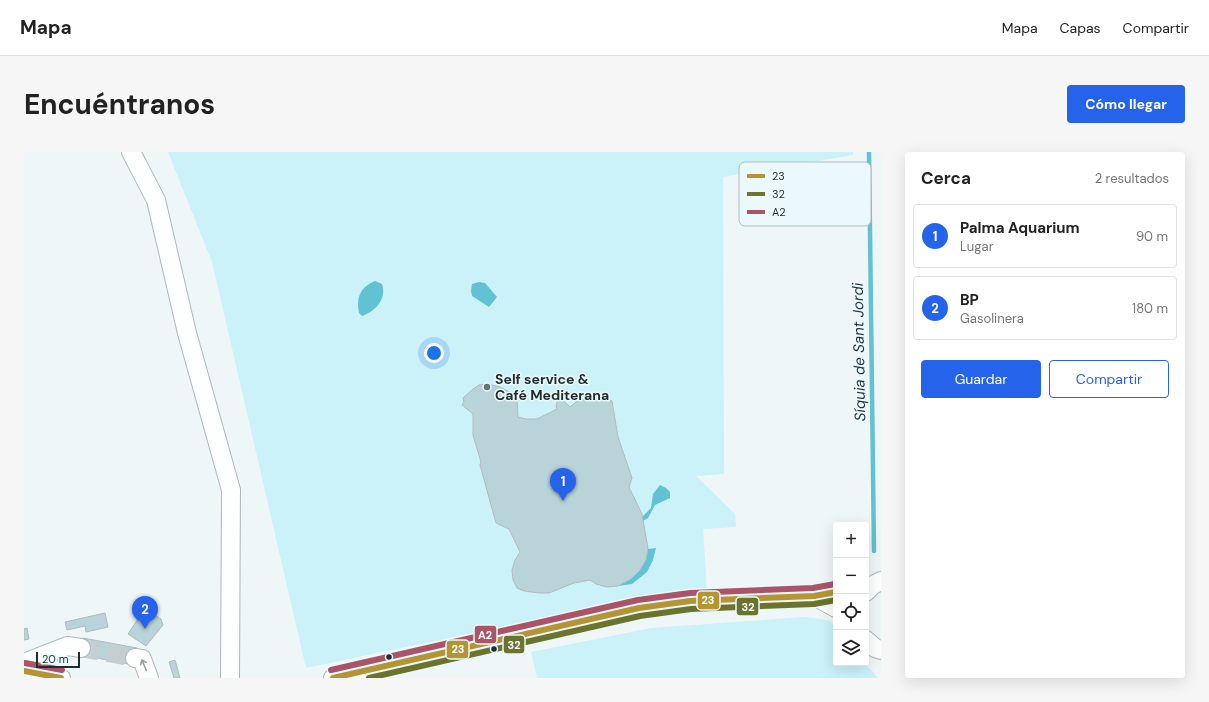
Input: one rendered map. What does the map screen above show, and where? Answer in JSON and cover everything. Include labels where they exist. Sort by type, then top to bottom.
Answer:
[{"type":"street","points":[[131,152],[156,200],[187,333],[231,490],[230,678]]},
{"type":"street","points":[[333,678],[639,608],[690,601],[814,596],[833,593]]},
{"type":"street","points":[[814,596],[833,606]]},
{"type":"street","points":[[869,643],[875,648],[881,650]]},
{"type":"street","points":[[24,662],[68,646],[81,648]]},
{"type":"street","points":[[135,658],[142,659],[149,678]]},
{"type":"street","points":[[24,672],[60,678]]},
{"type":"shaded area","points":[[168,152],[853,152],[853,155],[812,162],[739,162],[739,174],[723,177],[724,474],[696,476],[735,514],[736,527],[703,529],[707,592],[630,600],[306,668],[212,262]]},
{"type":"shaded area","points":[[805,617],[828,620],[833,624],[833,666],[867,666],[878,678],[537,678],[531,652],[651,628]]},
{"type":"water","points":[[375,281],[382,284],[383,295],[379,304],[375,308],[362,316],[359,313],[358,308],[360,294],[366,286]]},
{"type":"water","points":[[479,282],[485,283],[497,297],[489,307],[472,296],[472,284]]},
{"type":"water","points":[[660,485],[670,492],[670,498],[655,505],[648,518],[643,521],[642,517],[651,508],[653,494]]},
{"type":"water","points":[[656,548],[653,560],[647,572],[632,584],[618,586],[638,572],[644,562],[648,549]]},
{"type":"building","points":[[487,384],[500,387],[513,394],[517,399],[518,417],[526,419],[537,419],[557,409],[557,402],[560,400],[564,401],[570,407],[576,402],[585,399],[603,398],[612,401],[618,437],[632,478],[629,487],[642,514],[648,549],[646,560],[640,570],[631,579],[618,586],[607,587],[596,584],[590,580],[574,583],[549,593],[524,591],[517,588],[513,580],[512,570],[515,560],[520,552],[509,529],[496,523],[473,435],[473,414],[462,405],[464,402],[463,398],[473,389],[479,385]]},
{"type":"building","points":[[145,608],[161,619],[163,625],[146,646],[128,634]]},
{"type":"building","points":[[105,613],[108,627],[86,632],[85,626],[67,630],[65,622]]},
{"type":"building","points":[[27,628],[29,639],[24,640],[24,629]]},
{"type":"building","points":[[83,638],[137,648],[134,665],[80,655]]},
{"type":"building","points":[[175,660],[180,678],[174,678],[169,662]]},
{"type":"waterway","name":"Síquia de Sant Jordi","points":[[869,152],[869,162]]},
{"type":"waterway","name":"Síquia de Sant Jordi","points":[[870,226],[874,551]]},
{"type":"tunnel","points":[[81,648],[135,658]]},
{"type":"transit line","name":"A2","points":[[331,670],[638,600],[690,593],[813,588],[833,584]]},
{"type":"transit line","name":"23","points":[[333,678],[639,608],[690,601],[814,596],[833,593]]},
{"type":"transit line","name":"32","points":[[369,678],[640,616],[691,609],[814,604],[833,601]]},
{"type":"transit line","name":"A2","points":[[25,663],[62,670]]},
{"type":"transit line","name":"23","points":[[24,671],[61,678]]},
{"type":"place","name":"Self service & Café Mediterana","points":[[487,387]]},
{"type":"place","name":"Palma Aquarium","points":[[563,501]]},
{"type":"place","name":"BP","points":[[145,629]]}]
